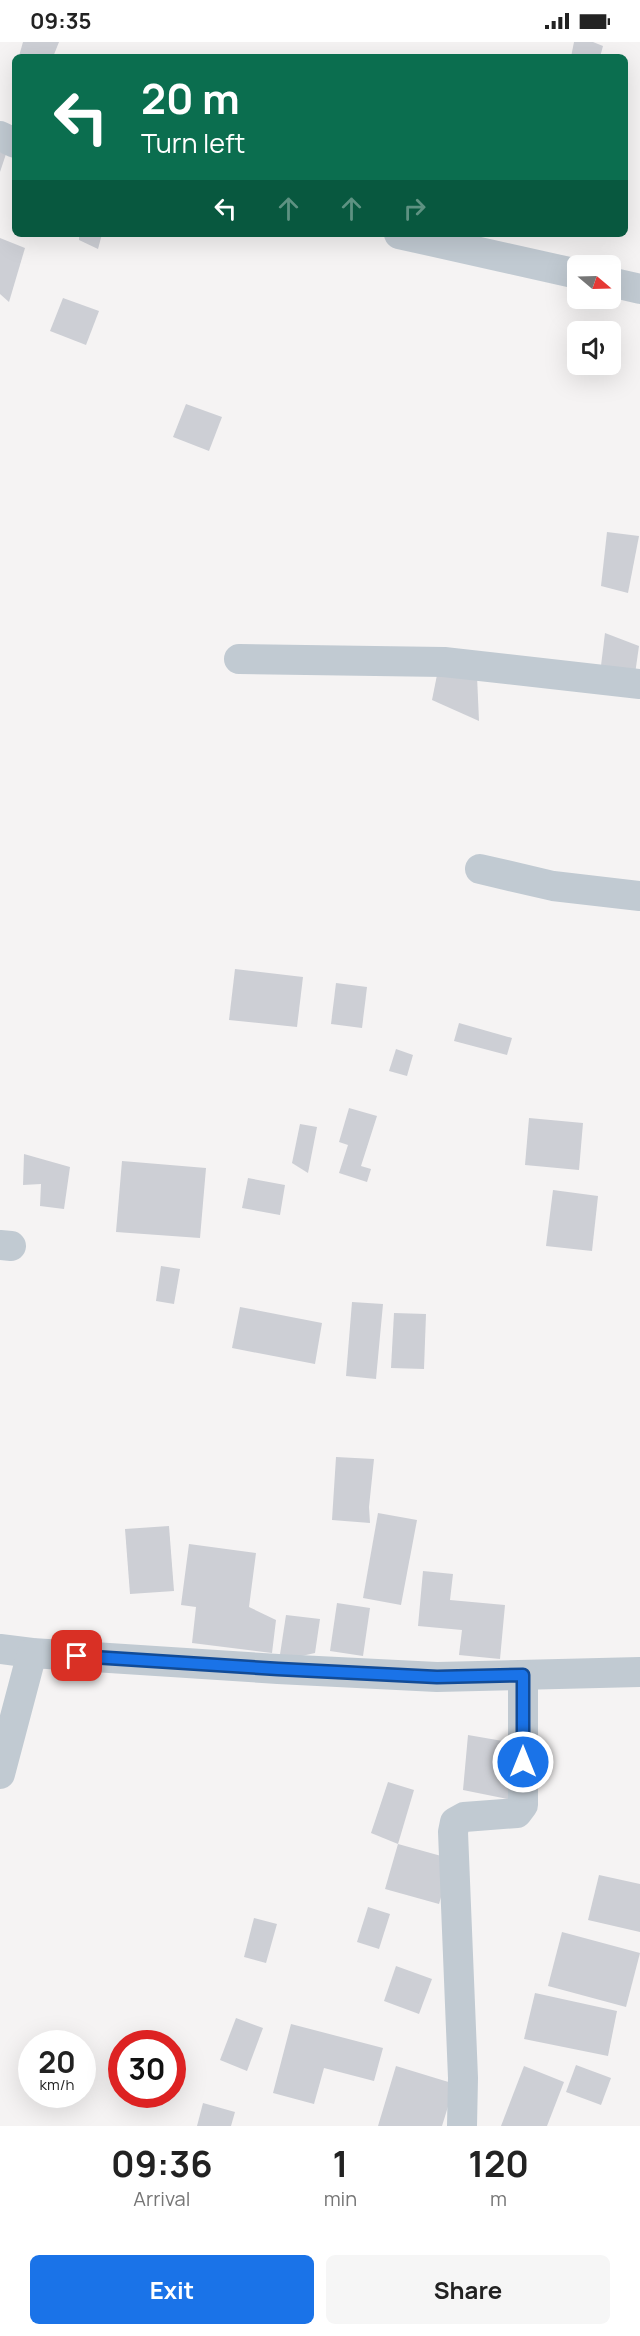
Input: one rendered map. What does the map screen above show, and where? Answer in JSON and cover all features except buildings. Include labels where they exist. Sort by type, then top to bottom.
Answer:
[{"type":"street","points":[[412,237],[567,272]]},
{"type":"street","points":[[621,285],[640,289]]},
{"type":"street","points":[[239,659],[444,662],[640,684]]},
{"type":"street","points":[[480,869],[553,886],[640,896]]},
{"type":"street","points":[[0,1649],[278,1669],[437,1677],[640,1671]]},
{"type":"street","points":[[0,1774],[32,1653]]},
{"type":"street","points":[[462,2126],[463,2078],[453,1832],[455,1822],[464,1817],[517,1813],[523,1805],[523,1675]]},
{"type":"route","points":[[77,1656],[437,1677],[523,1675],[523,1762]]}]
